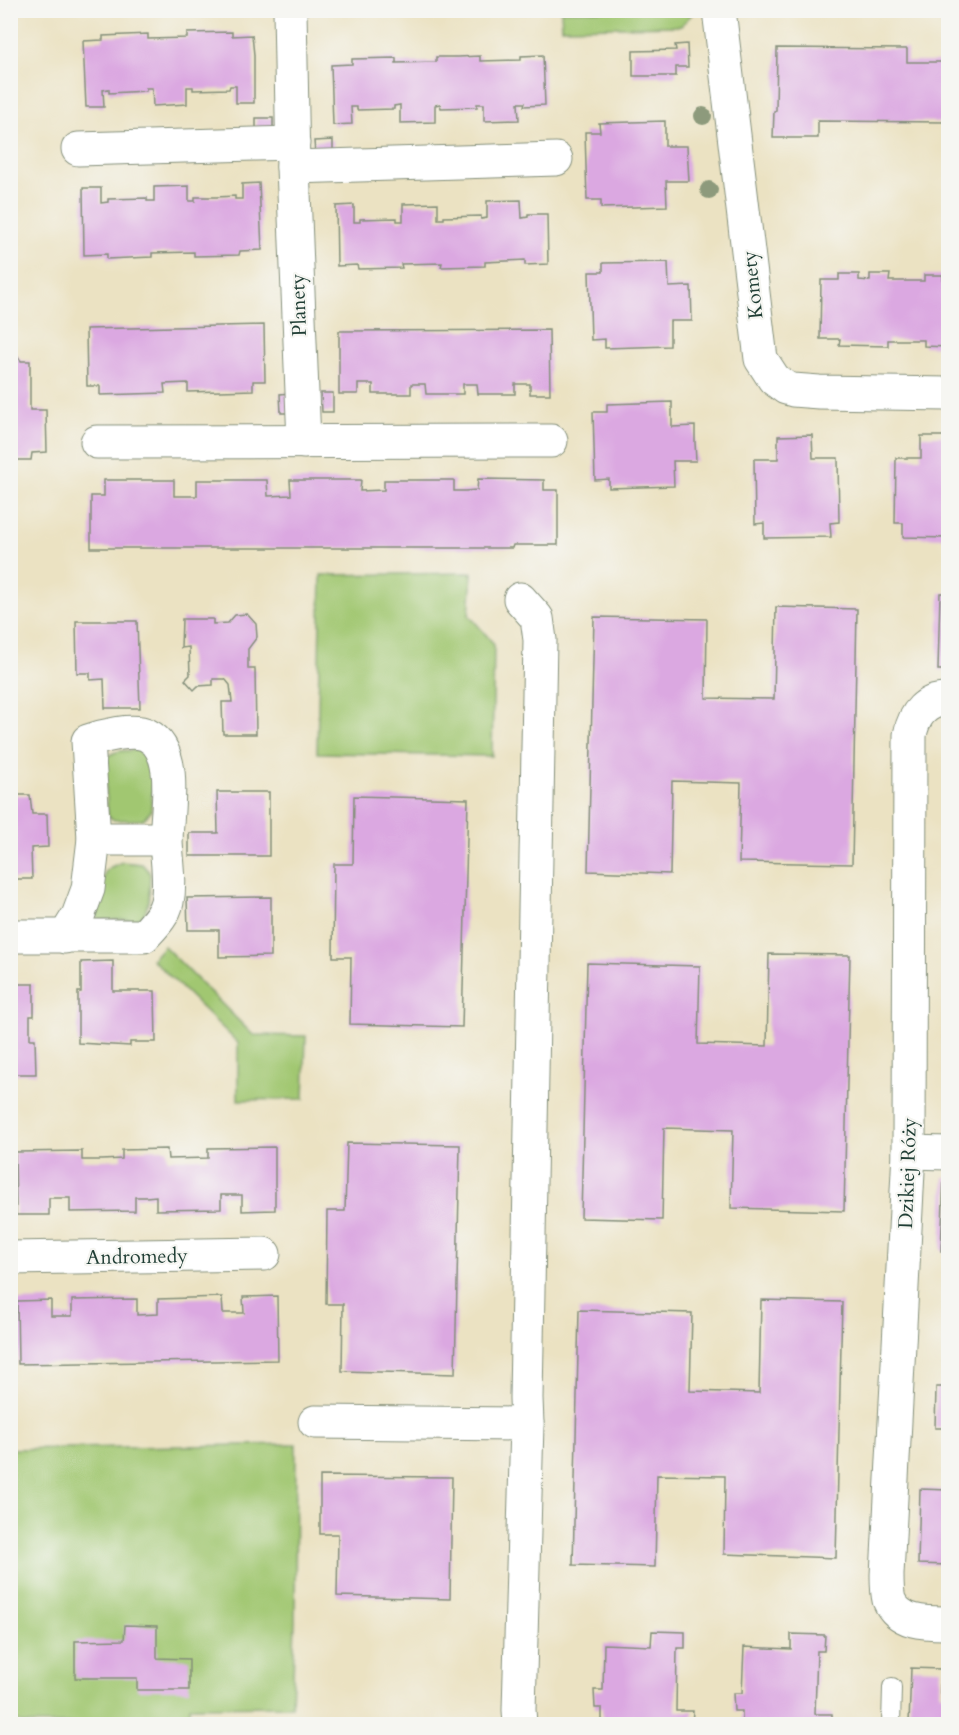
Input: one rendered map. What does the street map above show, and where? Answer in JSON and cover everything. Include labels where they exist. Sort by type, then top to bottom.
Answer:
[{"type":"street","name":"Planety","points":[[290,10],[304,442]]},
{"type":"street","name":"Komety","points":[[719,10],[761,359],[774,379],[793,390],[948,394]]},
{"type":"street","points":[[78,149],[556,159]]},
{"type":"street","points":[[97,442],[551,441]]},
{"type":"street","points":[[520,599],[537,618],[540,640],[520,1725]]},
{"type":"street","name":"Dzikiej Róży","points":[[948,700],[929,703],[919,711],[912,724],[910,735],[909,1152],[887,1575],[888,1598],[895,1610],[910,1620],[948,1623]]},
{"type":"street","points":[[10,936],[65,937],[144,936],[159,919],[167,903],[166,839],[169,774],[160,745],[146,734],[130,733],[88,741],[94,838],[88,889],[78,916],[65,937]]},
{"type":"street","points":[[94,838],[166,839]]},
{"type":"street","points":[[909,1152],[948,1153]]},
{"type":"street","name":"Andromedy","points":[[10,1258],[264,1254]]},
{"type":"street","points":[[315,1422],[527,1424]]},
{"type":"lane","points":[[891,1725],[892,1687]]},
{"type":"green space","points":[[692,10],[692,14],[681,26],[562,28],[561,11]]},
{"type":"green space","points":[[472,573],[469,615],[494,644],[492,756],[317,753],[321,575]]},
{"type":"green space","points":[[141,750],[149,758],[153,775],[151,811],[143,820],[114,820],[108,816],[104,762],[115,752]]},
{"type":"green space","points":[[122,862],[142,864],[150,873],[149,900],[144,915],[137,920],[100,920],[95,915],[105,872]]},
{"type":"green space","points":[[164,946],[253,1035],[306,1036],[304,1099],[238,1100],[238,1043],[152,959]]},
{"type":"green space","points":[[296,1444],[292,1706],[190,1707],[190,1724],[25,1724],[11,1719],[10,1449]]},
{"type":"building","points":[[232,32],[232,36],[252,35],[254,103],[236,103],[236,86],[230,86],[229,89],[193,90],[193,87],[187,87],[187,104],[153,106],[152,88],[146,88],[146,91],[109,93],[109,89],[103,90],[104,107],[86,107],[83,41],[103,40],[103,36],[148,34],[148,39],[187,38],[187,33]]},
{"type":"building","points":[[687,44],[688,67],[676,67],[676,76],[633,76],[633,51],[676,50],[675,45]]},
{"type":"building","points":[[777,48],[907,49],[907,62],[948,62],[948,122],[818,121],[818,138],[773,138]]},
{"type":"building","points":[[543,55],[545,105],[524,106],[525,103],[518,103],[519,120],[484,121],[484,104],[477,104],[477,107],[441,108],[440,104],[435,105],[435,122],[400,123],[400,105],[394,106],[394,109],[357,110],[357,107],[351,107],[352,124],[333,125],[331,65],[352,64],[352,59],[396,58],[396,63],[436,62],[436,57],[480,56],[480,61],[521,60],[521,56]]},
{"type":"building","points":[[256,118],[273,118],[273,130],[256,130]]},
{"type":"building","points":[[665,121],[665,146],[687,146],[689,181],[666,181],[667,206],[601,208],[601,200],[587,200],[585,132],[600,132],[599,123]]},
{"type":"building","points":[[333,140],[333,153],[315,153],[314,141]]},
{"type":"building","points":[[259,183],[262,250],[240,251],[239,255],[194,256],[194,252],[152,253],[152,257],[107,259],[107,254],[84,255],[83,188],[101,188],[101,203],[108,202],[108,199],[147,198],[147,201],[154,201],[154,187],[189,186],[189,201],[195,201],[195,197],[235,196],[235,199],[242,199],[242,184]]},
{"type":"building","points":[[521,200],[522,218],[528,217],[528,214],[547,214],[548,264],[525,265],[525,260],[485,262],[485,266],[441,267],[442,263],[401,264],[402,268],[358,269],[357,265],[337,266],[336,206],[354,205],[354,222],[360,222],[360,219],[397,218],[397,221],[403,221],[403,204],[438,203],[438,219],[481,216],[481,219],[487,218],[487,201]]},
{"type":"building","points":[[668,262],[669,287],[691,286],[692,321],[670,321],[670,346],[605,348],[605,339],[591,340],[589,272],[603,272],[603,263]]},
{"type":"building","points":[[839,274],[859,274],[859,280],[870,281],[870,274],[890,274],[889,281],[924,281],[924,275],[943,275],[943,282],[948,282],[948,347],[924,346],[924,340],[888,340],[888,346],[839,345],[840,339],[820,339],[821,280],[839,280]]},
{"type":"building","points":[[264,325],[265,381],[253,381],[253,390],[188,392],[188,383],[164,384],[165,393],[100,395],[100,386],[87,386],[86,329]]},
{"type":"building","points":[[549,330],[550,394],[530,394],[530,384],[515,384],[515,394],[478,394],[477,384],[463,384],[463,394],[426,394],[425,384],[411,384],[411,394],[373,394],[373,384],[358,384],[358,394],[339,394],[339,331]]},
{"type":"building","points":[[10,355],[17,355],[21,361],[30,361],[30,410],[46,410],[47,452],[32,453],[31,460],[10,460]]},
{"type":"building","points":[[290,393],[290,413],[281,413],[280,394]]},
{"type":"building","points":[[321,393],[333,393],[333,412],[322,412]]},
{"type":"building","points":[[672,402],[672,427],[695,426],[696,461],[673,461],[674,486],[609,488],[609,479],[595,480],[593,412],[607,412],[607,404]]},
{"type":"building","points":[[812,435],[813,458],[838,458],[839,522],[830,523],[831,537],[764,538],[764,523],[755,524],[754,459],[778,459],[778,436]]},
{"type":"building","points":[[921,436],[948,436],[948,538],[903,537],[903,523],[895,523],[896,458],[921,458]]},
{"type":"building","points":[[478,479],[544,480],[544,490],[558,490],[558,545],[513,545],[512,548],[91,548],[91,496],[104,496],[104,480],[174,480],[174,496],[197,496],[197,480],[267,480],[268,496],[291,495],[290,480],[361,480],[360,491],[384,490],[384,480],[454,480],[454,491],[465,491],[477,490]]},
{"type":"building","points":[[940,593],[948,593],[948,670],[938,670]]},
{"type":"building","points":[[776,607],[857,609],[852,864],[739,862],[741,783],[672,781],[670,874],[588,871],[594,617],[707,619],[706,698],[774,699]]},
{"type":"building","points":[[247,614],[256,624],[257,637],[248,649],[248,669],[255,669],[256,734],[223,734],[222,702],[232,702],[230,685],[225,679],[213,679],[213,685],[198,686],[194,690],[185,680],[190,675],[189,647],[181,648],[182,619],[213,619],[213,624],[228,623],[235,615]]},
{"type":"building","points":[[76,621],[137,621],[140,708],[105,708],[104,679],[90,680],[90,673],[77,673]]},
{"type":"building","points":[[217,792],[269,792],[269,856],[189,856],[189,833],[218,833]]},
{"type":"building","points":[[10,795],[30,795],[32,814],[47,814],[48,847],[31,848],[32,879],[10,879]]},
{"type":"building","points":[[354,796],[468,799],[462,1027],[350,1024],[351,957],[333,957],[334,864],[353,864]]},
{"type":"building","points":[[271,897],[271,956],[219,957],[219,930],[188,930],[187,898]]},
{"type":"building","points":[[769,954],[850,955],[844,1211],[731,1208],[733,1130],[664,1128],[662,1220],[581,1218],[587,963],[700,966],[698,1044],[767,1046]]},
{"type":"building","points":[[113,961],[113,991],[155,991],[156,1042],[130,1042],[130,1046],[78,1043],[78,992],[81,992],[81,962]]},
{"type":"building","points":[[13,984],[34,984],[34,1016],[30,1016],[30,1039],[35,1039],[36,1074],[10,1074],[10,990],[14,990]]},
{"type":"building","points":[[347,1143],[460,1145],[455,1374],[342,1371],[343,1304],[326,1304],[327,1211],[345,1211]]},
{"type":"building","points":[[275,1147],[275,1210],[242,1211],[242,1195],[221,1195],[221,1209],[156,1210],[156,1196],[135,1197],[135,1211],[70,1212],[70,1198],[49,1198],[49,1215],[16,1215],[15,1152],[82,1151],[82,1160],[102,1160],[122,1159],[122,1150],[167,1149],[168,1159],[208,1158],[208,1148]]},
{"type":"building","points":[[944,1177],[948,1177],[948,1251],[941,1251]]},
{"type":"building","points":[[277,1296],[278,1360],[18,1364],[17,1301],[51,1300],[51,1316],[72,1316],[72,1300],[137,1299],[137,1315],[158,1314],[158,1299],[222,1297],[223,1313],[244,1313],[243,1297]]},
{"type":"building","points":[[761,1300],[842,1302],[836,1558],[724,1554],[725,1476],[657,1475],[655,1567],[573,1565],[579,1310],[692,1313],[690,1391],[759,1393]]},
{"type":"building","points":[[936,1387],[948,1387],[948,1428],[935,1428]]},
{"type":"building","points":[[320,1476],[452,1477],[450,1599],[337,1596],[338,1534],[320,1534]]},
{"type":"building","points":[[920,1489],[948,1490],[948,1565],[918,1564]]},
{"type":"building","points":[[125,1625],[157,1626],[157,1658],[189,1659],[189,1690],[137,1690],[137,1678],[75,1678],[75,1641],[124,1640]]},
{"type":"building","points":[[652,1631],[685,1632],[685,1648],[677,1648],[676,1711],[693,1711],[692,1724],[602,1724],[602,1708],[595,1708],[594,1690],[603,1690],[604,1644],[651,1646]]},
{"type":"building","points":[[791,1634],[825,1635],[824,1651],[817,1651],[815,1714],[832,1714],[832,1724],[742,1724],[742,1711],[734,1711],[733,1693],[742,1693],[744,1647],[791,1649]]},
{"type":"building","points":[[911,1668],[941,1669],[940,1694],[948,1694],[948,1724],[909,1724]]}]
